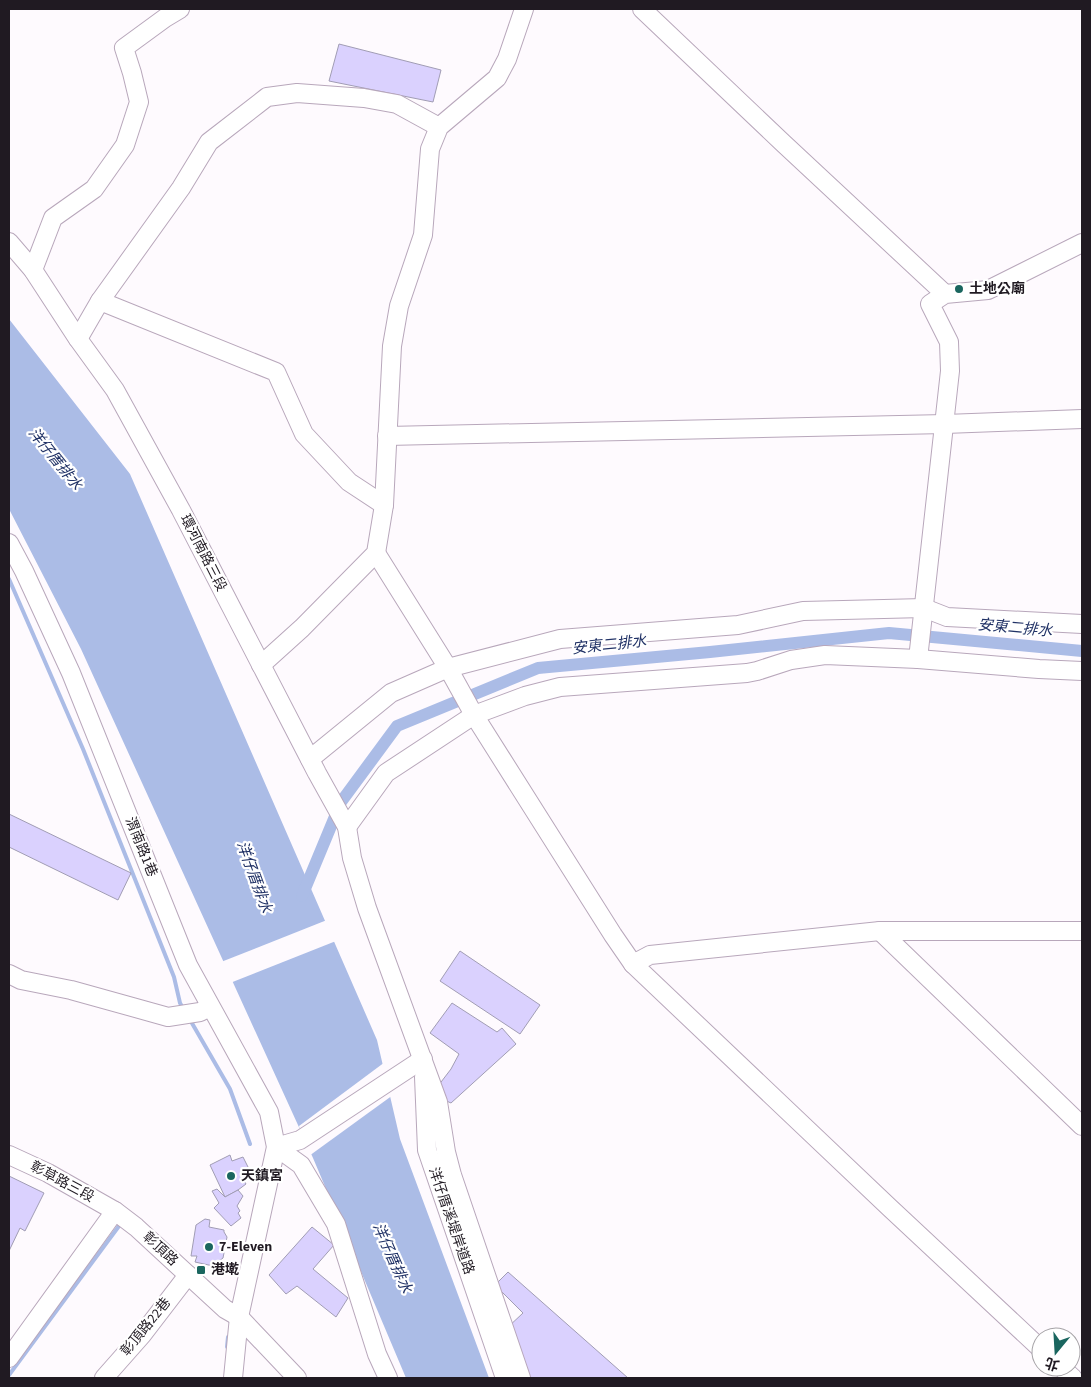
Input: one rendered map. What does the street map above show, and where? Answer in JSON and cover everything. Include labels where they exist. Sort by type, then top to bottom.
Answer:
[{"type":"street","points":[[9,242],[33,270],[53,218],[94,189],[125,145],[139,102],[124,48],[180,9]]},
{"type":"street","points":[[261,664],[302,628],[376,553],[384,506],[392,346],[400,306],[423,235],[430,149],[439,127],[497,78],[507,59],[524,9]]},
{"type":"street","points":[[642,9],[783,143],[937,299],[949,342],[950,371],[918,659]]},
{"type":"street","points":[[78,338],[100,301],[181,188],[209,142],[266,97],[297,93],[364,98],[396,104],[439,127]]},
{"type":"street","points":[[937,299],[988,290],[1082,243]]},
{"type":"street","name":"環河南路三段","points":[[33,270],[115,390],[181,510],[313,766],[347,827]]},
{"type":"street","points":[[100,301],[276,372],[304,434],[349,482],[384,506]]},
{"type":"street","points":[[386,436],[945,424],[1082,419]]},
{"type":"street","name":"渭南路1巷","points":[[9,543],[13,564],[71,673],[188,965],[269,1112],[276,1147]]},
{"type":"street","points":[[376,553],[450,672],[471,711],[633,964],[1031,1339]]},
{"type":"street","points":[[313,766],[391,692],[560,639],[738,626],[803,611],[923,612],[947,617],[1082,624]]},
{"type":"street","points":[[521,1378],[452,1175],[446,1152],[438,1102],[367,908],[352,858],[347,827],[386,773],[471,711],[560,687],[747,674],[791,660],[825,655],[918,659],[1082,671]]},
{"type":"street","points":[[633,964],[650,955],[880,931],[1082,931]]},
{"type":"street","points":[[880,931],[1082,1126]]},
{"type":"street","points":[[9,974],[22,980],[71,990],[168,1018],[200,1012],[210,1007]]},
{"type":"street","points":[[276,1147],[300,1140],[423,1059]]},
{"type":"street","name":"洋仔厝溪堤岸道路","points":[[423,1059],[427,1150],[505,1378]]},
{"type":"street","points":[[233,1378],[232,1313],[276,1147]]},
{"type":"street","points":[[276,1147],[301,1165],[336,1224],[377,1354],[388,1378]]},
{"type":"street","name":"彰草路三段","points":[[9,1155],[48,1173],[115,1211]]},
{"type":"street","points":[[9,1358],[115,1211]]},
{"type":"street","name":"彰頂路","points":[[115,1211],[136,1227],[232,1313],[297,1378]]},
{"type":"street","name":"彰頂路22巷","points":[[104,1378],[142,1335],[188,1275]]},
{"type":"water","name":"洋仔厝排水","points":[[9,319],[130,474],[377,1040],[400,1139],[489,1378],[406,1378],[313,1158],[81,649],[9,509]]},
{"type":"pier","points":[[327,920],[336,941],[230,983],[221,962]]},
{"type":"pier","points":[[385,1062],[393,1095],[309,1156],[303,1143],[299,1126]]},
{"type":"building","points":[[339,44],[441,70],[433,102],[329,81]]},
{"type":"building","points":[[9,814],[131,873],[118,900],[9,847]]},
{"type":"building","points":[[460,951],[540,1005],[520,1034],[440,981]]},
{"type":"building","points":[[452,1003],[497,1032],[502,1028],[516,1044],[451,1103],[442,1099],[438,1086],[451,1069],[459,1054],[430,1033]]},
{"type":"building","name":"天鎮宮","points":[[230,1155],[232,1161],[243,1157],[251,1173],[243,1179],[246,1184],[225,1197],[210,1165]]},
{"type":"building","points":[[9,1176],[44,1193],[25,1231],[20,1228],[9,1251]]},
{"type":"building","points":[[217,1189],[225,1197],[238,1190],[243,1196],[237,1206],[241,1218],[231,1226],[214,1208],[219,1203],[212,1191]]},
{"type":"building","name":"7-Eleven","points":[[205,1219],[210,1220],[209,1227],[224,1230],[227,1237],[223,1258],[213,1266],[195,1262],[197,1256],[191,1256],[196,1225]]},
{"type":"building","points":[[312,1227],[334,1245],[313,1269],[348,1298],[336,1317],[297,1286],[286,1294],[269,1275]]},
{"type":"building","points":[[508,1272],[628,1378],[528,1378],[507,1328],[523,1313],[495,1285]]},
{"type":"waterway","points":[[9,579],[83,749],[174,977],[180,1003],[184,1010]]},
{"type":"waterway","name":"安東二排水","points":[[302,896],[341,802],[397,726],[538,668],[889,633],[1082,651]]},
{"type":"waterway","points":[[189,1018],[230,1089],[250,1144]]},
{"type":"waterway","points":[[9,1375],[119,1226]]},
{"type":"waterway","points":[[227,1347],[228,1337]]},
{"type":"place","name":"土地公廟","points":[[959,289]]},
{"type":"place","name":"天鎮宮","points":[[231,1176]]},
{"type":"place","name":"7-Eleven","points":[[209,1247]]},
{"type":"place","name":"港墘","points":[[201,1270]]}]
